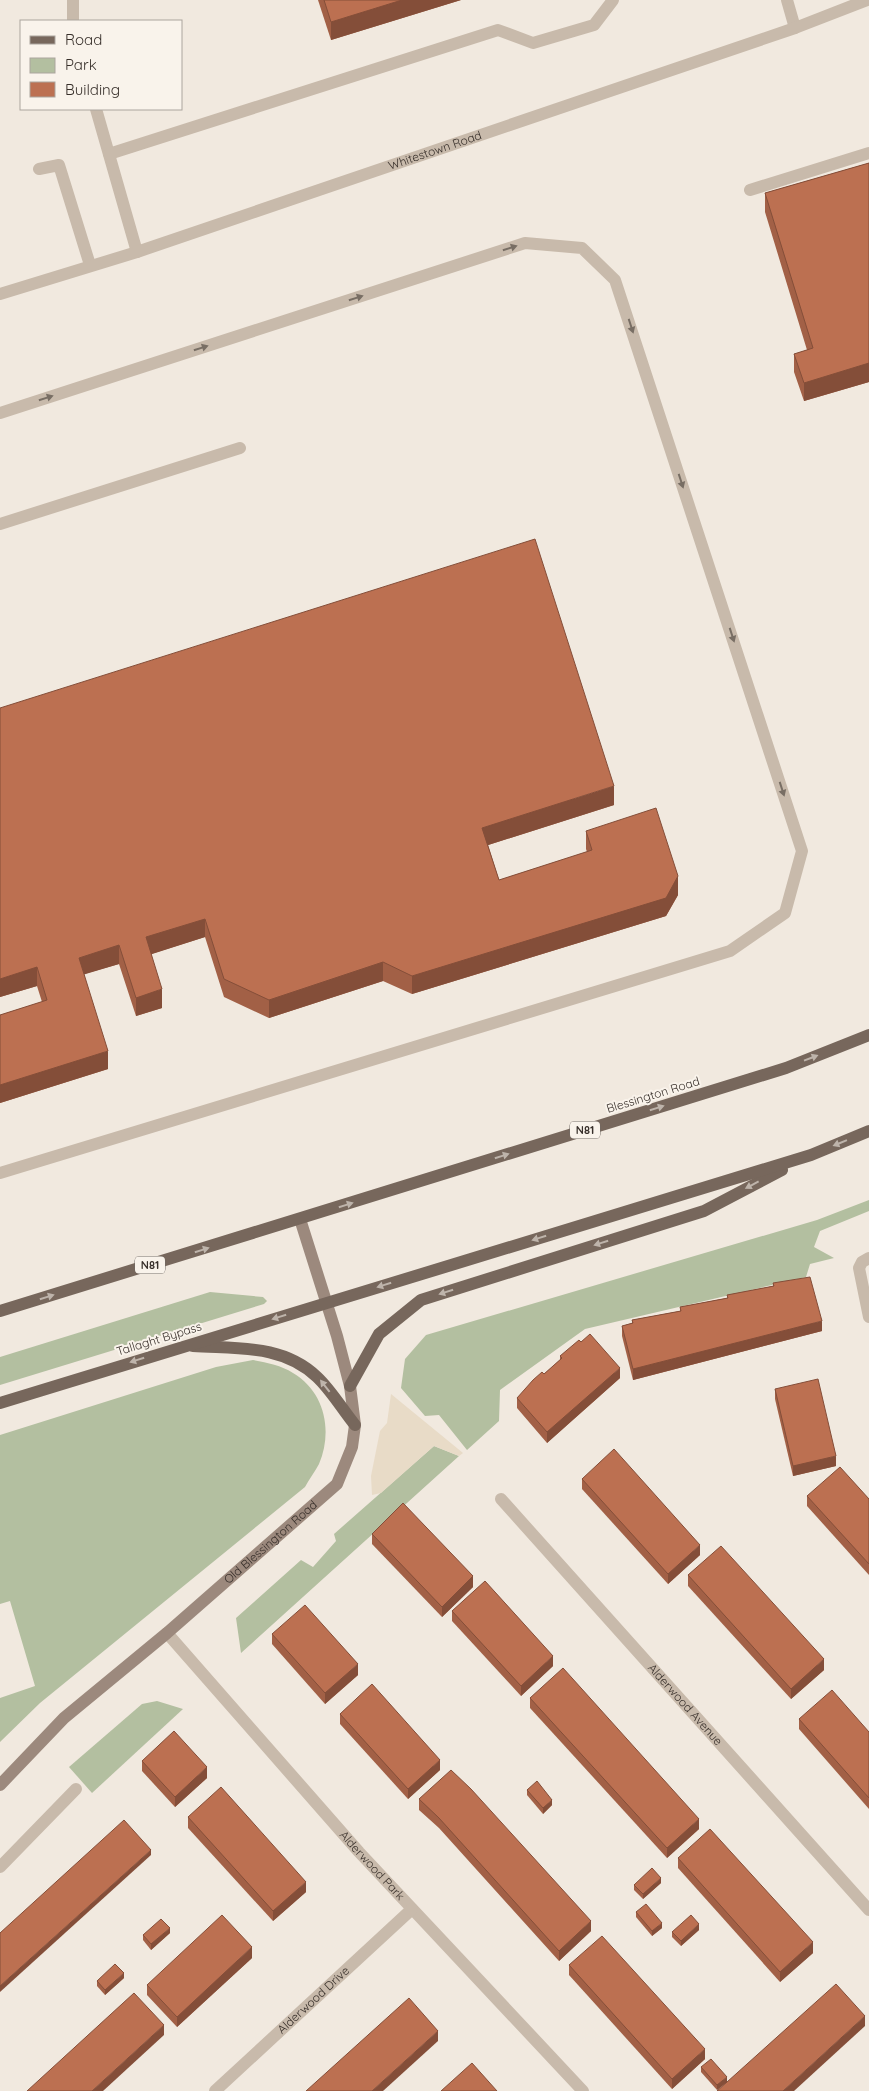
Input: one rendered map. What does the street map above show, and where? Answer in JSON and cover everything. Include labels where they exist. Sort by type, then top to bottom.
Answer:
[{"type":"main road","name":"Blessington Road","points":[[300,1219],[786,1068],[869,1035]]},
{"type":"main road","points":[[350,1386],[379,1334],[421,1300],[704,1211],[811,1155],[869,1131]]},
{"type":"main road","points":[[325,1303],[811,1155]]},
{"type":"main road","name":"N81","points":[[0,1311],[300,1219]]},
{"type":"main road","name":"Tallaght Bypass","points":[[0,1403],[325,1303]]},
{"type":"main road","points":[[184,1346],[266,1351],[293,1359],[318,1378],[355,1425]]},
{"type":"street","points":[[73,0],[73,20]]},
{"type":"street","points":[[109,154],[498,30],[532,42],[594,25],[613,0]]},
{"type":"street","points":[[787,0],[795,28]]},
{"type":"street","name":"Whitestown Road","points":[[0,294],[137,252],[795,28],[867,0]]},
{"type":"street","points":[[96,110],[137,252]]},
{"type":"street","points":[[750,190],[869,153]]},
{"type":"street","points":[[38,169],[59,165],[90,265]]},
{"type":"street","points":[[0,413],[525,243],[582,248],[616,280],[802,851],[785,913],[730,951],[0,1173]]},
{"type":"street","points":[[0,524],[240,448]]},
{"type":"street","name":"Old Blessington Road","points":[[0,1785],[64,1718],[167,1633],[337,1484],[352,1448],[355,1425],[350,1386],[337,1336],[300,1219]]},
{"type":"street","points":[[868,1314],[859,1268],[862,1262],[869,1258]]},
{"type":"street","name":"Alderwood Avenue","points":[[501,1499],[869,1910]]},
{"type":"street","name":"Alderwood Park","points":[[167,1633],[359,1852],[583,2091]]},
{"type":"street","points":[[0,1868],[76,1788]]},
{"type":"street","name":"Alderwood Drive","points":[[215,2091],[412,1909]]},
{"type":"green space","points":[[869,1200],[869,1211],[820,1231],[814,1247],[834,1258],[810,1264],[806,1277],[585,1329],[500,1390],[499,1421],[467,1450],[439,1415],[425,1416],[401,1388],[405,1359],[426,1335],[817,1220]]},
{"type":"green space","points":[[210,1292],[263,1297],[267,1301],[264,1304],[0,1385],[0,1357]]},
{"type":"green space","points":[[253,1360],[279,1366],[293,1373],[304,1381],[319,1401],[323,1413],[325,1439],[319,1464],[305,1487],[40,1703],[0,1742],[0,1698],[35,1686],[10,1601],[0,1604],[0,1435],[216,1367]]},
{"type":"green space","points":[[434,1446],[459,1456],[241,1653],[236,1618],[301,1560],[313,1567],[336,1541],[334,1534]]},
{"type":"green space","points":[[157,1701],[183,1709],[92,1793],[69,1767],[142,1704]]},
{"type":"shaded area","points":[[391,1394],[463,1453],[459,1456],[434,1446],[381,1493],[372,1495],[371,1476],[380,1431],[387,1423]]},
{"type":"building","points":[[324,0],[402,0],[331,22]]},
{"type":"building","points":[[869,163],[869,363],[804,383],[794,354],[813,348],[765,193]]},
{"type":"building","points":[[535,539],[614,786],[482,828],[499,880],[592,850],[586,831],[656,808],[678,876],[666,898],[412,976],[383,962],[269,1000],[224,979],[205,919],[146,937],[162,989],[136,998],[119,945],[79,958],[108,1051],[0,1085],[0,1015],[47,1000],[37,967],[0,979],[0,708]]},
{"type":"building","points":[[810,1277],[822,1321],[633,1369],[622,1326],[633,1323],[632,1320],[681,1311],[680,1307],[728,1298],[727,1295],[774,1286],[773,1283]]},
{"type":"building","points":[[590,1334],[620,1368],[547,1432],[517,1398],[542,1372],[544,1374],[562,1358],[560,1356],[579,1340],[581,1342]]},
{"type":"building","points":[[818,1379],[836,1456],[793,1466],[775,1389]]},
{"type":"building","points":[[614,1449],[700,1545],[668,1574],[582,1479]]},
{"type":"building","points":[[840,1467],[869,1499],[869,1564],[807,1496]]},
{"type":"building","points":[[403,1503],[473,1576],[442,1607],[372,1534]]},
{"type":"building","points":[[721,1546],[824,1659],[791,1689],[688,1575]]},
{"type":"building","points":[[485,1581],[553,1656],[521,1686],[452,1611]]},
{"type":"building","points":[[305,1605],[358,1664],[325,1693],[272,1634]]},
{"type":"building","points":[[563,1668],[699,1819],[667,1848],[530,1698]]},
{"type":"building","points":[[372,1684],[440,1760],[408,1789],[340,1714]]},
{"type":"building","points":[[832,1690],[869,1732],[869,1798],[799,1719]]},
{"type":"building","points":[[174,1731],[207,1767],[175,1797],[142,1761]]},
{"type":"building","points":[[451,1770],[471,1789],[591,1921],[559,1951],[439,1818],[419,1799]]},
{"type":"building","points":[[537,1781],[552,1800],[543,1808],[527,1790]]},
{"type":"building","points":[[221,1787],[306,1882],[273,1911],[188,1817]]},
{"type":"building","points":[[124,1820],[151,1850],[0,1986],[0,1933]]},
{"type":"building","points":[[710,1829],[813,1942],[780,1972],[678,1858]]},
{"type":"building","points":[[652,1868],[661,1878],[643,1894],[634,1885]]},
{"type":"building","points":[[646,1904],[662,1923],[652,1931],[636,1912]]},
{"type":"building","points":[[222,1915],[252,1947],[177,2017],[147,1985]]},
{"type":"building","points":[[691,1915],[699,1924],[681,1941],[672,1932]]},
{"type":"building","points":[[161,1919],[170,1928],[151,1944],[143,1935]]},
{"type":"building","points":[[602,1936],[705,2049],[672,2079],[569,1965]]},
{"type":"building","points":[[115,1964],[124,1973],[105,1990],[97,1981]]},
{"type":"building","points":[[836,1984],[865,2016],[783,2091],[717,2091]]},
{"type":"building","points":[[134,1993],[164,2025],[92,2091],[27,2091]]},
{"type":"building","points":[[409,1998],[438,2031],[372,2091],[306,2091]]},
{"type":"building","points":[[711,2059],[727,2077],[717,2085],[701,2067]]},
{"type":"building","points":[[472,2063],[497,2091],[441,2091]]}]
